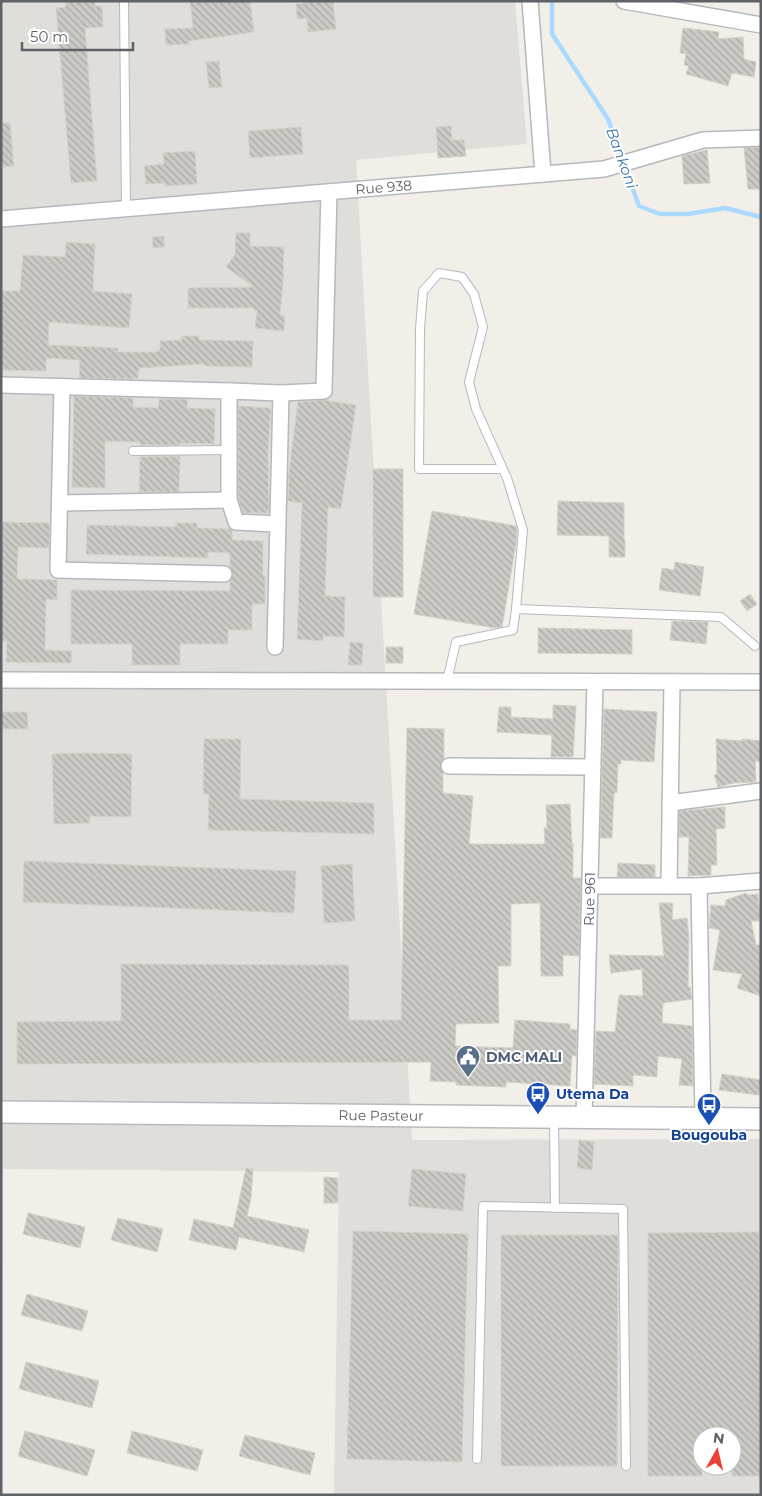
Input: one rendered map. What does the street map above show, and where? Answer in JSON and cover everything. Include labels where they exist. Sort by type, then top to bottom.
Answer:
[{"type":"main road","name":"Rue Pasteur","points":[[1,1112],[761,1119]]},
{"type":"street","points":[[530,1],[543,174]]},
{"type":"street","points":[[624,1],[761,25]]},
{"type":"street","name":"Rue 938","points":[[1,219],[604,169],[703,140],[761,138]]},
{"type":"street","points":[[1,385],[281,392],[324,391],[329,192]]},
{"type":"street","points":[[62,387],[58,570],[224,574]]},
{"type":"street","points":[[229,391],[229,500],[236,522],[278,524]]},
{"type":"street","points":[[275,647],[281,392]]},
{"type":"street","points":[[60,503],[229,500]]},
{"type":"street","points":[[1,680],[761,682]]},
{"type":"street","name":"Rue 961","points":[[584,1118],[595,682]]},
{"type":"street","points":[[669,886],[672,682]]},
{"type":"street","points":[[449,766],[593,766]]},
{"type":"street","points":[[670,803],[761,791]]},
{"type":"street","points":[[590,886],[699,886],[761,880]]},
{"type":"street","points":[[699,886],[703,1119]]},
{"type":"lane","points":[[124,1],[126,209]]},
{"type":"lane","points":[[447,681],[456,642],[513,630],[523,530],[508,478],[502,469],[476,410],[470,382],[483,327],[474,294],[462,276],[439,273],[423,291],[420,329],[420,469],[502,469]]},
{"type":"lane","points":[[133,451],[229,450]]},
{"type":"lane","points":[[516,609],[721,616],[755,646]]},
{"type":"lane","points":[[554,1118],[555,1208]]},
{"type":"lane","points":[[477,1459],[483,1206],[623,1209],[626,1466]]},
{"type":"shaded area","points":[[1,1],[515,1],[527,144],[356,160],[412,1140],[761,1139],[761,1495],[334,1495],[339,1172],[3,1169],[1,1495]]},
{"type":"building","points":[[65,1],[95,1],[95,6],[102,6],[103,27],[85,28],[97,181],[71,183],[56,8],[66,7]]},
{"type":"building","points":[[190,1],[250,1],[254,32],[189,41],[190,44],[166,45],[165,29],[193,28]]},
{"type":"building","points":[[305,1],[333,1],[336,29],[308,32],[307,18],[297,19],[296,4],[305,3]]},
{"type":"building","points":[[683,28],[719,32],[718,39],[743,37],[744,59],[756,62],[754,77],[732,73],[728,86],[686,74],[689,66],[684,65],[686,54],[680,53]]},
{"type":"building","points":[[219,61],[222,87],[209,88],[206,62]]},
{"type":"building","points":[[1,123],[10,123],[14,166],[1,167]]},
{"type":"building","points":[[451,126],[452,140],[464,140],[466,156],[438,158],[436,127]]},
{"type":"building","points":[[301,127],[303,154],[250,158],[248,131]]},
{"type":"building","points":[[761,147],[761,189],[748,189],[744,148]]},
{"type":"building","points":[[707,150],[710,183],[684,184],[682,156]]},
{"type":"building","points":[[195,151],[197,184],[165,186],[165,183],[146,184],[144,166],[164,164],[163,153]]},
{"type":"building","points":[[236,233],[250,233],[250,246],[284,247],[280,315],[285,316],[284,331],[255,328],[257,310],[254,310],[254,308],[188,308],[188,288],[254,287],[226,267],[235,255]]},
{"type":"building","points":[[164,236],[164,247],[153,248],[152,237]]},
{"type":"building","points":[[66,242],[95,244],[93,291],[132,294],[129,328],[49,322],[48,345],[118,348],[118,352],[157,352],[157,350],[160,350],[160,341],[182,340],[181,336],[199,336],[199,340],[253,341],[252,367],[205,366],[205,364],[139,368],[138,378],[133,379],[79,378],[80,360],[46,358],[46,371],[1,370],[2,291],[20,291],[23,255],[65,257]]},
{"type":"building","points":[[74,396],[133,398],[133,407],[158,408],[159,399],[188,399],[187,408],[215,409],[214,444],[140,445],[141,442],[105,441],[105,488],[72,487]]},
{"type":"building","points":[[323,400],[356,405],[341,509],[328,507],[325,596],[345,597],[344,637],[323,636],[323,641],[297,639],[302,503],[288,501],[289,471],[298,402]]},
{"type":"building","points":[[238,406],[271,408],[268,452],[269,513],[243,513],[238,499]]},
{"type":"building","points":[[180,456],[179,492],[139,492],[140,457]]},
{"type":"building","points":[[373,469],[403,469],[403,597],[373,597]]},
{"type":"building","points":[[558,501],[624,503],[625,557],[609,557],[609,536],[557,535]]},
{"type":"building","points":[[432,511],[516,526],[516,544],[502,627],[495,628],[414,614]]},
{"type":"building","points":[[1,522],[50,523],[49,548],[18,547],[17,579],[57,580],[57,600],[46,599],[45,650],[72,651],[71,663],[6,662],[7,641],[1,641]]},
{"type":"building","points":[[176,523],[197,523],[197,528],[230,529],[232,530],[232,540],[263,541],[265,604],[252,604],[252,630],[228,630],[228,644],[180,644],[180,665],[132,665],[132,644],[71,644],[71,590],[230,591],[230,581],[233,574],[230,567],[230,553],[208,552],[208,558],[86,554],[87,525],[176,527]]},
{"type":"building","points":[[675,562],[704,567],[700,596],[659,590],[662,568],[674,570]]},
{"type":"building","points":[[750,594],[757,604],[747,611],[740,601]]},
{"type":"building","points":[[672,621],[708,622],[706,644],[670,640]]},
{"type":"building","points":[[538,628],[632,630],[632,654],[538,653]]},
{"type":"building","points":[[350,642],[363,643],[362,665],[348,665]]},
{"type":"building","points":[[386,647],[403,647],[403,663],[386,663]]},
{"type":"building","points":[[553,705],[576,706],[573,757],[551,757],[552,735],[497,732],[499,707],[511,707],[511,717],[553,719]]},
{"type":"building","points":[[604,709],[657,712],[654,762],[621,760],[621,764],[618,764],[617,793],[614,793],[612,838],[600,838]]},
{"type":"building","points":[[1,712],[27,712],[28,729],[1,729]]},
{"type":"building","points":[[407,728],[444,729],[444,758],[440,765],[443,773],[443,793],[473,796],[469,844],[545,844],[544,828],[547,828],[546,805],[570,804],[573,878],[581,878],[579,956],[563,955],[563,976],[541,976],[540,903],[511,904],[511,966],[498,966],[499,1023],[456,1024],[455,1046],[513,1048],[515,1020],[570,1024],[570,1029],[577,1030],[576,1056],[572,1055],[570,1086],[506,1082],[506,1087],[456,1085],[456,1082],[430,1081],[431,1062],[17,1064],[17,1022],[121,1021],[121,964],[349,965],[349,1020],[401,1020]]},
{"type":"building","points":[[204,739],[241,739],[240,799],[374,803],[374,834],[208,830],[209,794],[203,794]]},
{"type":"building","points":[[716,739],[761,741],[761,762],[755,761],[756,782],[734,783],[718,787],[714,775],[717,774]]},
{"type":"building","points":[[52,754],[132,754],[131,817],[90,816],[90,823],[54,824]]},
{"type":"building","points":[[725,807],[725,828],[716,829],[717,865],[711,865],[711,875],[688,876],[689,837],[679,837],[679,811]]},
{"type":"building","points":[[24,861],[296,871],[294,913],[23,902]]},
{"type":"building","points":[[618,863],[655,865],[655,877],[617,877]]},
{"type":"building","points":[[352,864],[355,921],[324,923],[321,866]]},
{"type":"building","points":[[746,893],[747,895],[758,894],[760,921],[751,921],[756,945],[761,945],[761,996],[737,988],[742,974],[713,970],[720,930],[709,928],[711,905],[725,906],[726,900]]},
{"type":"building","points":[[659,903],[673,903],[672,920],[687,918],[689,938],[688,987],[690,987],[692,999],[663,1003],[662,1023],[692,1026],[693,1086],[679,1085],[682,1059],[658,1056],[657,1077],[633,1075],[633,1086],[594,1084],[596,1031],[615,1032],[619,995],[643,996],[642,969],[611,973],[609,955],[664,956]]},
{"type":"building","points":[[722,1074],[761,1080],[759,1095],[719,1090]]},
{"type":"building","points":[[579,1140],[594,1142],[592,1170],[577,1168]]},
{"type":"building","points":[[246,1168],[253,1169],[251,1198],[247,1216],[309,1230],[304,1252],[239,1237],[236,1250],[189,1240],[194,1219],[233,1228]]},
{"type":"building","points":[[412,1169],[466,1174],[463,1211],[408,1206]]},
{"type":"building","points":[[324,1177],[338,1178],[338,1203],[324,1203]]},
{"type":"building","points":[[28,1213],[85,1227],[80,1248],[23,1234]]},
{"type":"building","points":[[118,1218],[163,1229],[157,1252],[111,1240]]},
{"type":"building","points":[[353,1231],[468,1234],[462,1462],[347,1459]]},
{"type":"building","points":[[759,1232],[760,1476],[742,1476],[742,1426],[692,1426],[692,1476],[648,1476],[648,1233]]},
{"type":"building","points":[[501,1235],[618,1235],[617,1466],[501,1466]]},
{"type":"building","points":[[27,1294],[88,1311],[82,1331],[21,1315]]},
{"type":"building","points":[[26,1362],[99,1381],[92,1408],[19,1389]]},
{"type":"building","points":[[25,1431],[95,1450],[87,1476],[18,1456]]},
{"type":"building","points":[[132,1431],[203,1450],[197,1471],[127,1453]]},
{"type":"building","points":[[245,1435],[315,1453],[310,1475],[239,1456]]},
{"type":"waterway","name":"Bankoni","points":[[552,1],[552,34],[608,119],[639,206],[660,214],[688,214],[725,208],[761,217]]},
{"type":"place","name":"DMC MALI","points":[[468,1078]]},
{"type":"place","name":"Utema Da","points":[[538,1115]]},
{"type":"place","name":"Bougouba","points":[[709,1126]]}]
